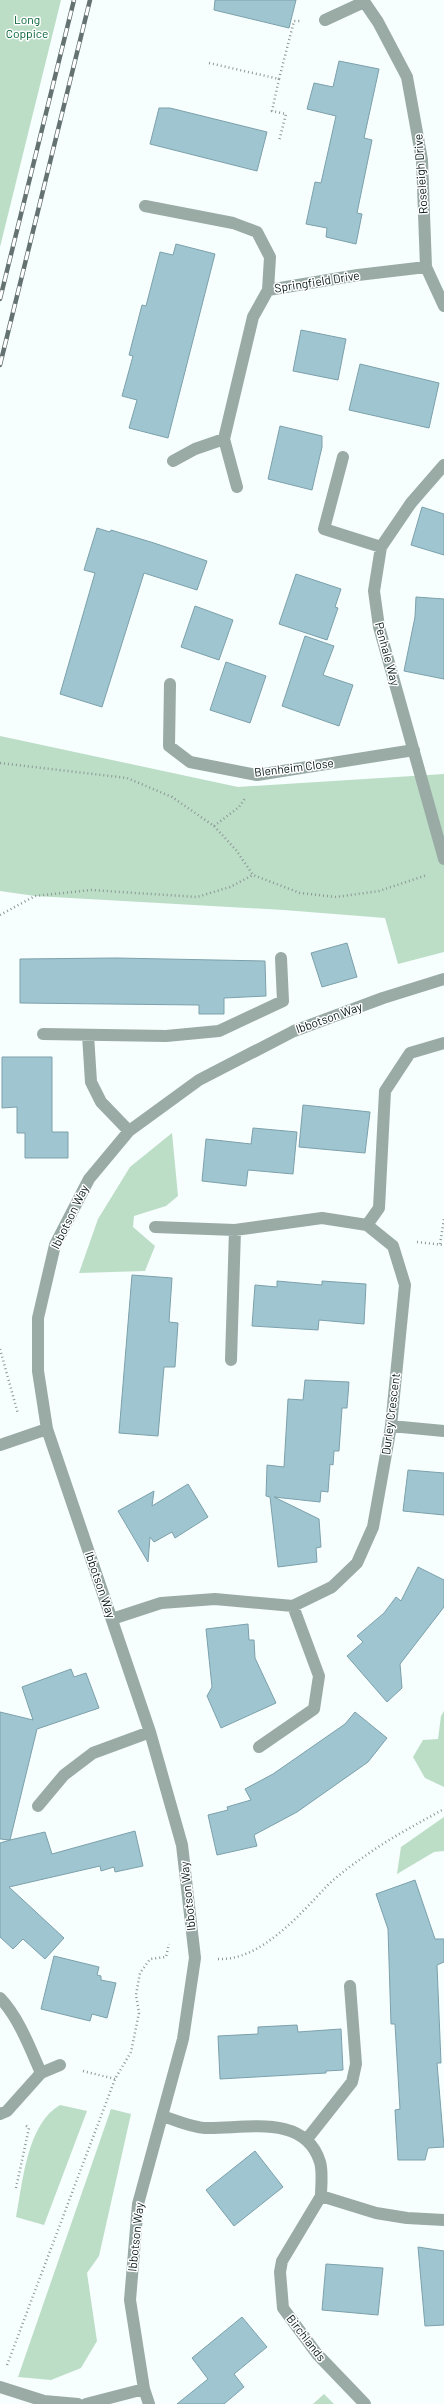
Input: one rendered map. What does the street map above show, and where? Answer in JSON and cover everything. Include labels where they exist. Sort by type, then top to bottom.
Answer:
[{"type":"street","name":"Roseleigh Drive","points":[[325,20],[364,1],[378,22],[407,77],[422,160],[426,267],[444,306]]},
{"type":"street","points":[[145,206],[233,223],[257,232],[270,257],[268,290]]},
{"type":"street","name":"Springfield Drive","points":[[237,487],[224,439],[253,317],[268,290],[358,275],[426,267]]},
{"type":"street","points":[[173,462],[195,449],[224,439]]},
{"type":"street","points":[[343,457],[324,529],[381,547]]},
{"type":"street","name":"Penhale Way","points":[[444,465],[410,503],[381,547],[374,591],[379,627],[444,859]]},
{"type":"street","name":"Blenheim Close","points":[[170,684],[169,746],[190,762],[257,775],[414,750]]},
{"type":"street","points":[[43,1034],[166,1036],[219,1031],[283,1001],[282,958]]},
{"type":"street","name":"Ibbotson Way","points":[[149,2404],[144,2389],[130,2300],[138,2204],[183,2039],[195,1958],[182,1845],[150,1732],[47,1429],[38,1371],[38,1318],[55,1245],[89,1178],[129,1131],[199,1080],[294,1030],[383,998],[444,979]]},
{"type":"street","points":[[88,1035],[90,1082],[101,1102],[129,1131]]},
{"type":"street","points":[[155,1227],[235,1230],[322,1218],[367,1225],[379,1208],[385,1091],[410,1053],[444,1043]]},
{"type":"street","name":"Durley Crescent","points":[[112,1619],[161,1603],[215,1599],[293,1606],[332,1588],[357,1563],[373,1527],[391,1426],[405,1285],[393,1246],[367,1225]]},
{"type":"street","points":[[231,1360],[235,1230]]},
{"type":"street","points":[[391,1426],[444,1432]]},
{"type":"street","points":[[0,1445],[47,1429]]},
{"type":"street","points":[[259,1746],[314,1709],[319,1676],[293,1606]]},
{"type":"street","points":[[38,1806],[64,1775],[93,1753],[150,1732]]},
{"type":"street","points":[[307,2139],[352,2082],[356,2064],[350,1986]]},
{"type":"street","points":[[0,1998],[7,2006],[22,2032],[41,2073]]},
{"type":"street","points":[[4,2112],[41,2073],[60,2065]]},
{"type":"street","points":[[162,2116],[206,2128],[256,2125],[285,2130],[307,2139],[320,2162],[321,2196],[376,2213],[407,2218],[443,2219]]},
{"type":"street","name":"Birchlands","points":[[321,2196],[282,2261],[280,2272],[283,2308],[317,2354],[365,2404]]},
{"type":"street","points":[[0,2387],[44,2400],[78,2404]]},
{"type":"street","points":[[86,2404],[144,2389]]},
{"type":"path","points":[[279,141],[286,114],[272,111],[294,21],[325,20]]},
{"type":"path","points":[[209,63],[279,79]]},
{"type":"path","points":[[0,763],[127,778],[172,797],[214,826],[236,850],[253,874],[300,893],[336,897],[379,891],[430,874]]},
{"type":"path","points":[[214,826],[239,807],[257,775]]},
{"type":"path","points":[[0,915],[35,896],[90,890],[196,897],[230,887],[253,874]]},
{"type":"path","points":[[440,1244],[444,1219]]},
{"type":"path","points":[[0,1349],[24,1437]]},
{"type":"path","points":[[6,2369],[115,2079],[131,2052],[138,2013],[136,1995],[140,1973],[150,1959],[166,1957],[227,1960],[253,1950],[276,1935],[304,1911],[328,1885],[364,1856],[398,1833],[444,1809]]},
{"type":"path","points":[[166,1957],[169,1943]]},
{"type":"path","points":[[60,2065],[115,2079]]},
{"type":"path","points":[[4,2112],[29,2128],[16,2188]]},
{"type":"green space","name":"Long Coppice","points":[[0,0],[61,0],[0,247]]},
{"type":"green space","points":[[0,736],[238,787],[444,774],[444,952],[398,964],[385,918],[284,910],[35,896],[0,891]]},
{"type":"green space","points":[[172,1133],[178,1196],[166,1206],[134,1216],[133,1227],[155,1246],[145,1271],[79,1273],[98,1219],[130,1167]]},
{"type":"green space","points":[[444,1711],[444,1787],[425,1778],[413,1757],[423,1740],[438,1739],[441,1716]]},
{"type":"green space","points":[[444,1817],[444,1851],[434,1852],[397,1874],[401,1847]]},
{"type":"green space","points":[[60,2105],[87,2111],[44,2225],[16,2217],[24,2171],[33,2139],[40,2125],[49,2114]]},
{"type":"green space","points":[[111,2109],[131,2114],[99,2256],[87,2273],[97,2341],[81,2368],[51,2380],[18,2377]]},
{"type":"green space","points":[[324,2394],[334,2404],[313,2404]]},
{"type":"building","points":[[215,0],[296,0],[289,28],[214,10]]},
{"type":"building","points":[[339,61],[379,69],[364,138],[372,140],[357,213],[362,214],[356,244],[326,237],[327,228],[306,224],[315,182],[321,183],[336,116],[307,109],[314,83],[333,87]]},
{"type":"building","points":[[159,108],[170,108],[267,132],[257,171],[150,144]]},
{"type":"building","points":[[176,244],[215,254],[168,438],[129,428],[137,400],[122,396],[133,356],[129,355],[142,305],[146,306],[160,252],[173,255]]},
{"type":"building","points":[[301,330],[346,339],[338,380],[293,371]]},
{"type":"building","points":[[360,364],[439,383],[429,428],[349,410]]},
{"type":"building","points":[[280,426],[322,436],[322,447],[312,490],[268,479]]},
{"type":"building","points":[[422,507],[444,514],[444,555],[411,545]]},
{"type":"building","points":[[97,528],[110,532],[111,530],[207,561],[197,590],[144,573],[102,707],[60,694],[95,573],[84,570]]},
{"type":"building","points":[[296,574],[341,589],[335,607],[338,608],[327,640],[279,624]]},
{"type":"building","points":[[416,597],[444,599],[444,679],[404,671],[415,617]]},
{"type":"building","points":[[195,606],[233,620],[219,660],[181,647]]},
{"type":"building","points":[[305,636],[334,646],[323,675],[353,685],[339,726],[282,706]]},
{"type":"building","points":[[226,662],[266,676],[250,723],[210,710]]},
{"type":"building","points":[[347,943],[357,977],[322,987],[311,953]]},
{"type":"building","points":[[116,958],[265,961],[266,996],[224,998],[224,1014],[199,1014],[199,1005],[20,1003],[20,959]]},
{"type":"building","points":[[2,1057],[52,1057],[52,1132],[68,1132],[68,1158],[25,1158],[25,1133],[17,1133],[17,1107],[2,1108]]},
{"type":"building","points":[[303,1105],[370,1112],[365,1153],[299,1147]]},
{"type":"building","points":[[253,1128],[297,1132],[293,1174],[248,1170],[246,1186],[202,1181],[206,1139],[251,1144]]},
{"type":"building","points":[[132,1275],[172,1278],[169,1322],[178,1323],[175,1367],[164,1367],[158,1436],[119,1433]]},
{"type":"building","points":[[277,1281],[322,1285],[322,1281],[366,1284],[364,1324],[319,1320],[318,1330],[252,1326],[255,1285],[277,1287]]},
{"type":"building","points":[[305,1380],[349,1382],[347,1408],[342,1408],[339,1451],[334,1451],[333,1465],[330,1464],[328,1492],[321,1491],[320,1502],[274,1497],[319,1519],[321,1547],[316,1548],[317,1562],[278,1567],[270,1497],[266,1496],[267,1465],[284,1467],[288,1399],[303,1400]]},
{"type":"building","points":[[408,1470],[444,1473],[444,1515],[403,1511]]},
{"type":"building","points":[[188,1484],[208,1517],[175,1538],[172,1532],[154,1542],[150,1537],[148,1562],[118,1511],[154,1491],[152,1506]]},
{"type":"building","points":[[418,1567],[444,1580],[444,1607],[400,1664],[402,1688],[387,1702],[347,1656],[363,1642],[357,1636],[384,1613],[396,1597],[401,1601]]},
{"type":"building","points":[[248,1624],[249,1640],[254,1640],[255,1658],[276,1703],[221,1728],[207,1696],[212,1687],[206,1629]]},
{"type":"building","points":[[71,1669],[74,1677],[86,1673],[99,1708],[37,1729],[10,1840],[0,1839],[0,1712],[33,1720],[22,1687]]},
{"type":"building","points":[[355,1712],[387,1738],[368,1762],[297,1812],[254,1835],[257,1846],[217,1855],[208,1815],[228,1810],[227,1807],[251,1800],[245,1789],[273,1774],[345,1724]]},
{"type":"building","points":[[135,1831],[143,1866],[115,1872],[114,1867],[101,1871],[100,1866],[9,1887],[64,1938],[45,1959],[23,1939],[13,1949],[0,1937],[0,1843],[45,1832],[52,1854]]},
{"type":"building","points":[[415,1880],[435,1939],[444,1939],[444,1962],[437,1965],[441,2063],[437,2063],[444,2147],[428,2148],[425,2160],[398,2160],[395,2110],[400,2109],[395,2024],[391,2024],[388,1929],[376,1894]]},
{"type":"building","points":[[54,1956],[99,1967],[97,1975],[101,1976],[101,1980],[116,1983],[107,2018],[92,2014],[90,2021],[41,2009]]},
{"type":"building","points":[[297,2025],[298,2032],[341,2029],[343,2070],[326,2071],[326,2073],[220,2079],[218,2036],[258,2034],[258,2027]]},
{"type":"building","points":[[255,2151],[283,2187],[234,2226],[206,2190]]},
{"type":"building","points":[[418,2247],[444,2251],[444,2325],[425,2326]]},
{"type":"building","points":[[326,2264],[383,2268],[378,2315],[322,2310]]},
{"type":"building","points":[[242,2317],[267,2347],[234,2374],[244,2387],[224,2404],[177,2404],[208,2379],[192,2358]]},
{"type":"railway","points":[[0,299],[74,0]]},
{"type":"railway","points":[[0,365],[90,0]]}]
